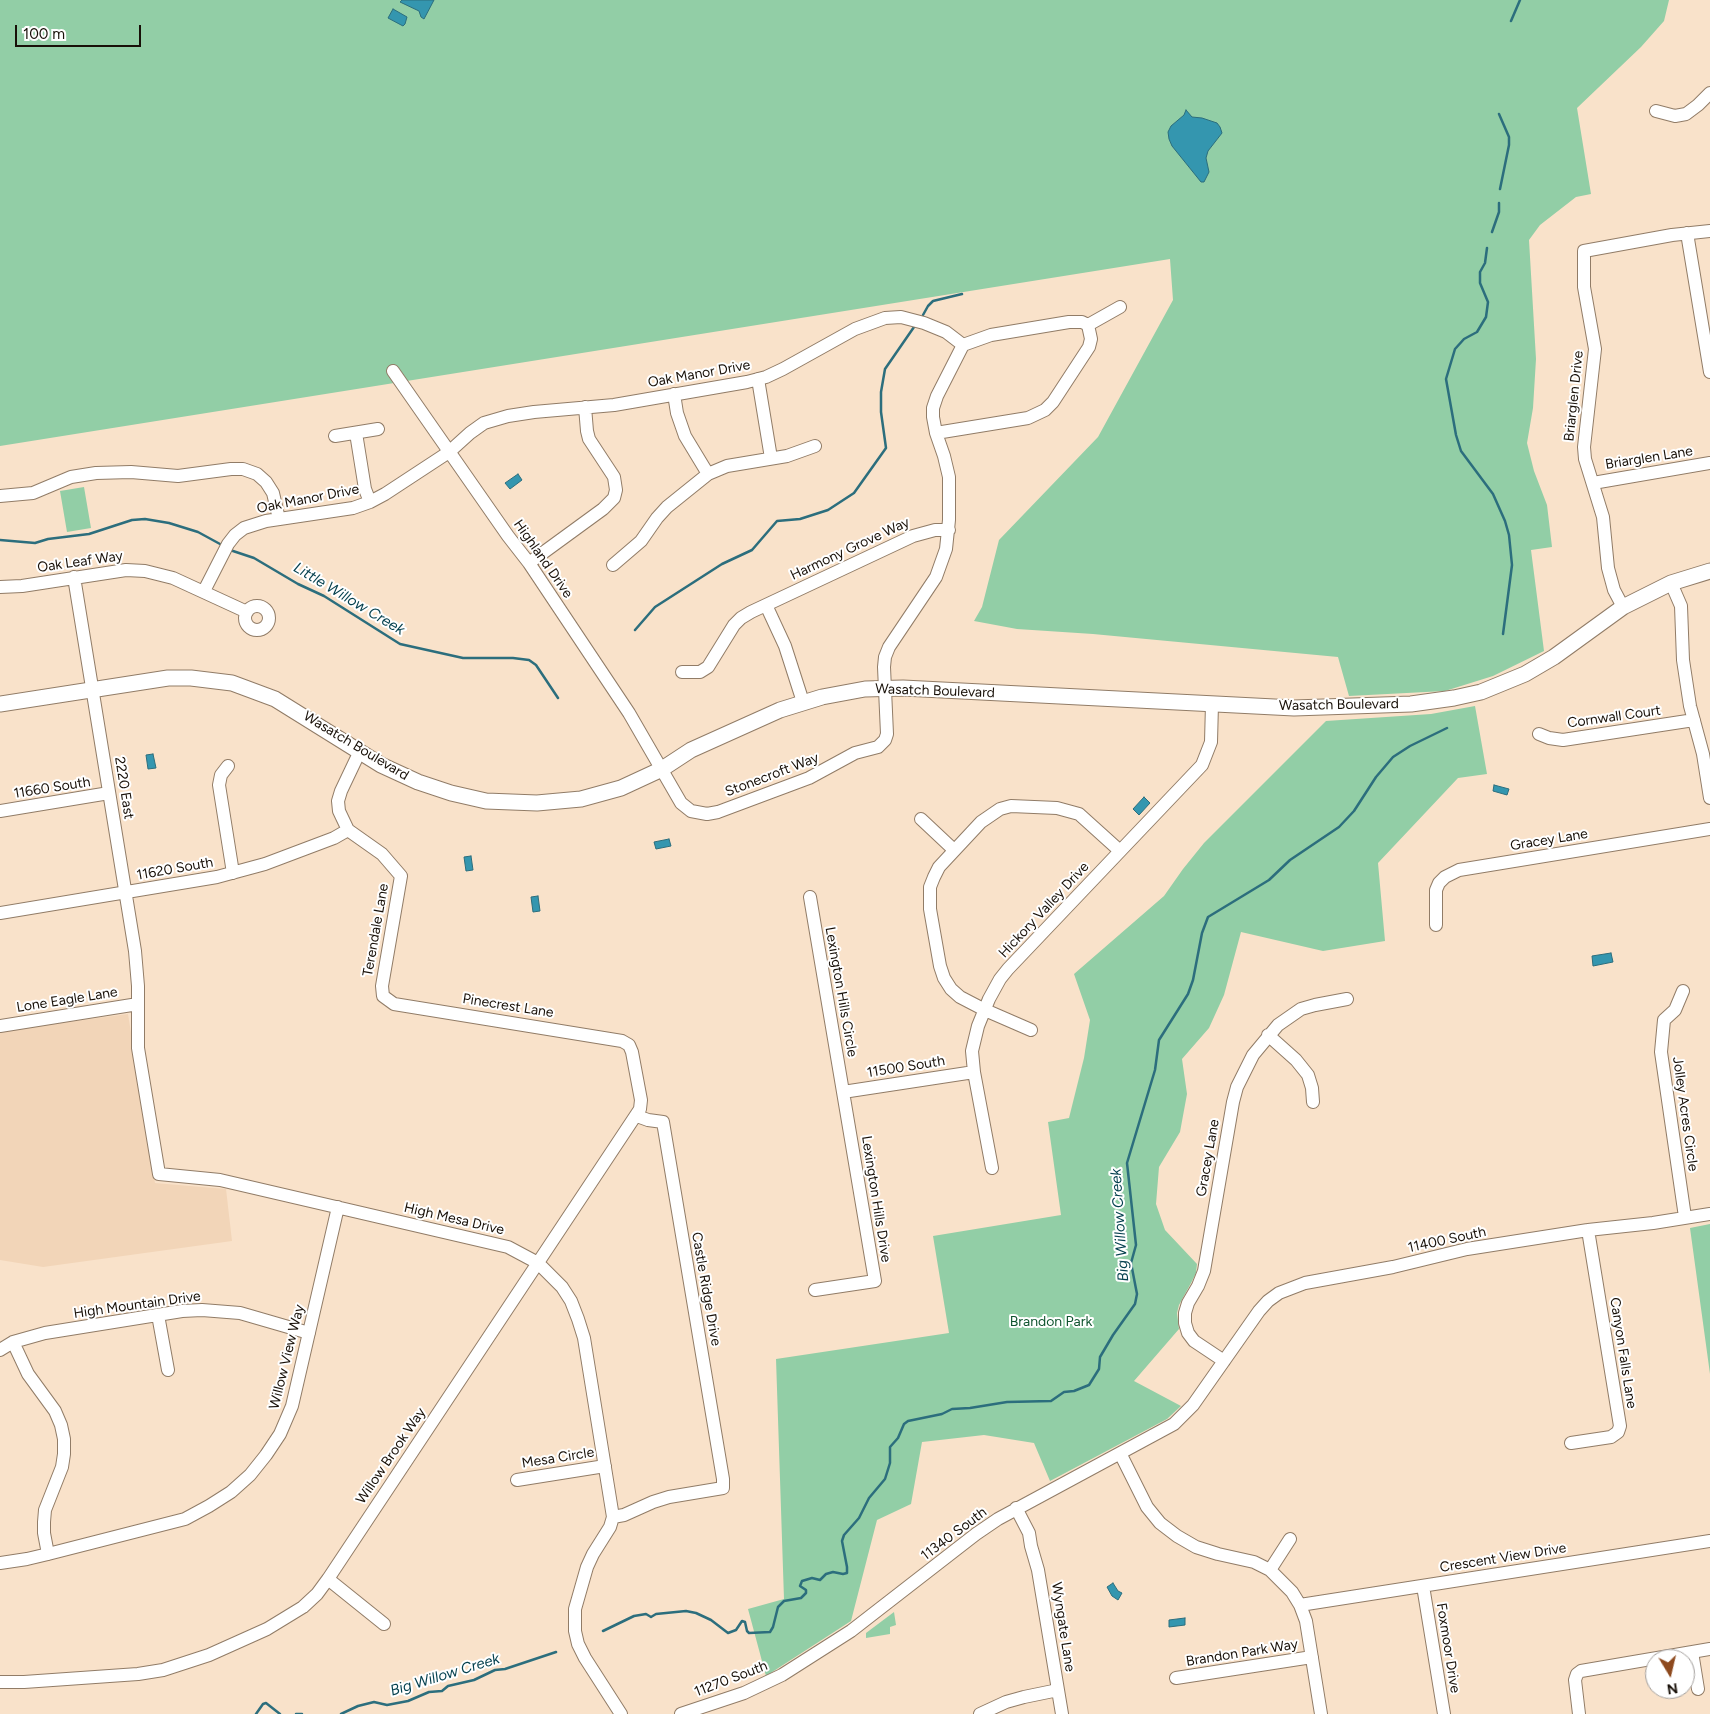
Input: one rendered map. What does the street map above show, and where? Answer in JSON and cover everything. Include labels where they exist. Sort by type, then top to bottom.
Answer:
[{"type":"main road","name":"Wasatch Boulevard","points":[[0,704],[168,678],[191,678],[232,684],[275,699],[399,775],[467,797],[537,804],[581,799],[620,788],[662,769],[699,746],[740,727],[803,702],[842,693],[885,688],[1318,708],[1427,702],[1464,696],[1498,686],[1539,667],[1623,607],[1671,583],[1710,571]]},
{"type":"street","points":[[1656,111],[1675,116],[1686,114],[1710,93]]},
{"type":"street","name":"Briarglen Drive","points":[[1623,607],[1614,590],[1608,568],[1603,517],[1584,447],[1595,349],[1584,287],[1584,251],[1615,244],[1710,231]]},
{"type":"street","points":[[1687,233],[1710,372]]},
{"type":"street","points":[[885,688],[884,662],[886,652],[936,577],[944,554],[949,530],[949,477],[933,417],[935,402],[963,345],[983,337],[1001,333],[1076,322],[1088,325],[1120,307]]},
{"type":"street","name":"Oak Manor Drive","points":[[204,591],[225,550],[235,535],[244,528],[279,519],[353,508],[370,502],[449,452],[484,423],[508,416],[614,405],[758,379],[783,370],[855,329],[885,318],[901,316],[924,323],[946,332],[963,345]]},
{"type":"street","points":[[936,433],[1028,418],[1045,410],[1053,402],[1089,346],[1091,339],[1088,325]]},
{"type":"street","name":"Highland Drive","points":[[393,370],[529,563],[629,713],[662,769]]},
{"type":"street","points":[[758,379],[771,458]]},
{"type":"street","points":[[674,394],[685,436],[708,474]]},
{"type":"street","points":[[529,563],[614,498],[616,490],[614,477],[589,439],[586,431],[585,407]]},
{"type":"street","points":[[335,436],[378,429]]},
{"type":"street","points":[[356,433],[370,502]]},
{"type":"street","points":[[613,565],[641,541],[667,507],[708,474],[727,466],[787,456],[815,446]]},
{"type":"street","name":"Briarglen Lane","points":[[1593,483],[1710,463]]},
{"type":"street","points":[[0,496],[33,493],[71,477],[96,473],[131,472],[178,476],[243,469],[257,474],[266,482],[273,493],[279,519]]},
{"type":"street","name":"Harmony Grove Way","points":[[682,672],[700,672],[708,667],[734,625],[741,618],[912,536],[935,530],[949,530]]},
{"type":"street","name":"Oak Leaf Way","points":[[0,587],[22,586],[126,570],[145,571],[173,578],[247,612]]},
{"type":"street","name":"2220 East","points":[[74,577],[125,892]]},
{"type":"street","points":[[1671,583],[1680,606],[1683,660],[1694,720],[1708,767],[1710,798]]},
{"type":"street","points":[[766,605],[785,646],[803,702]]},
{"type":"street","name":"Stonecroft Way","points":[[662,769],[681,803],[686,808],[697,813],[707,814],[727,809],[809,778],[854,753],[881,745],[887,734],[885,688]]},
{"type":"street","name":"Hickory Valley Drive","points":[[992,1168],[974,1072],[972,1050],[985,1010],[1004,974],[1202,765],[1211,742],[1212,704]]},
{"type":"street","name":"Cornwall Court","points":[[1539,734],[1563,740],[1694,720]]},
{"type":"street","points":[[348,830],[339,811],[338,801],[360,751]]},
{"type":"street","points":[[228,766],[221,775],[219,785],[233,873]]},
{"type":"street","name":"11660 South","points":[[0,811],[109,794]]},
{"type":"street","points":[[1031,1030],[960,997],[951,989],[944,978],[940,966],[930,909],[930,887],[939,867],[990,814],[1000,809],[1023,806],[1057,808],[1079,814],[1120,851]]},
{"type":"street","points":[[921,819],[954,850]]},
{"type":"street","name":"Gracey Lane","points":[[1436,925],[1436,890],[1439,883],[1445,877],[1459,870],[1710,829]]},
{"type":"street","name":"11620 South","points":[[0,913],[202,880],[233,873],[265,864],[308,848],[334,838],[348,830]]},
{"type":"street","name":"Terendale Lane","points":[[348,830],[382,854],[401,876],[382,986],[383,996]]},
{"type":"street","name":"High Mesa Drive","points":[[125,892],[137,969],[140,1062],[159,1174],[220,1180],[338,1207],[508,1247],[538,1263],[562,1288],[570,1301],[584,1338],[613,1517]]},
{"type":"street","name":"Lexington Hills Circle","points":[[810,897],[843,1092]]},
{"type":"street","name":"Jolley Acres Circle","points":[[1683,991],[1675,1010],[1664,1020],[1661,1052],[1685,1217]]},
{"type":"street","name":"Pinecrest Lane","points":[[383,996],[394,1004],[622,1040],[629,1045]]},
{"type":"street","name":"Gracey Lane","points":[[1224,1361],[1194,1341],[1188,1333],[1185,1324],[1185,1313],[1188,1303],[1202,1278],[1206,1264],[1237,1087],[1253,1055],[1278,1025],[1301,1010],[1314,1005],[1347,999]]},
{"type":"street","name":"Lone Eagle Lane","points":[[0,1026],[138,1004]]},
{"type":"street","points":[[1268,1036],[1296,1060],[1308,1075],[1312,1088],[1313,1102]]},
{"type":"street","name":"Willow Brook Way","points":[[0,1682],[138,1674],[187,1664],[267,1629],[303,1607],[317,1594],[637,1116],[641,1100],[634,1059],[629,1045]]},
{"type":"street","name":"11500 South","points":[[843,1092],[974,1072]]},
{"type":"street","name":"Lexington Hills Drive","points":[[815,1290],[874,1281],[843,1092]]},
{"type":"street","name":"Castle Ridge Drive","points":[[613,1517],[624,1515],[653,1502],[670,1497],[723,1488],[663,1122],[637,1116]]},
{"type":"street","name":"Willow View Way","points":[[0,1563],[20,1561],[185,1519],[232,1492],[250,1475],[266,1456],[287,1420],[296,1390],[338,1207]]},
{"type":"street","name":"11400 South","points":[[1120,1454],[1162,1431],[1184,1415],[1268,1301],[1292,1287],[1393,1267],[1467,1249],[1588,1230],[1710,1214]]},
{"type":"street","name":"Canyon Falls Lane","points":[[1571,1443],[1611,1437],[1616,1434],[1620,1426],[1588,1230]]},
{"type":"street","name":"High Mountain Drive","points":[[0,1350],[13,1342],[46,1333],[202,1310],[240,1314],[309,1334]]},
{"type":"street","points":[[158,1315],[168,1370]]},
{"type":"street","points":[[13,1342],[28,1374],[55,1411],[61,1425],[64,1440],[62,1467],[45,1510],[44,1539],[48,1554]]},
{"type":"street","points":[[1120,1454],[1146,1507],[1160,1523],[1176,1536],[1196,1547],[1254,1562],[1270,1570],[1292,1592],[1300,1605],[1306,1622],[1321,1714]]},
{"type":"street","name":"11340 South","points":[[816,1654],[862,1623],[976,1534],[1013,1510],[1120,1454]]},
{"type":"street","name":"Mesa Circle","points":[[517,1480],[605,1466]]},
{"type":"street","name":"Wyngate Lane","points":[[1013,1510],[1029,1533],[1038,1570],[1062,1714]]},
{"type":"street","points":[[613,1517],[610,1527],[587,1567],[575,1609],[575,1631],[578,1644],[585,1658],[621,1714]]},
{"type":"street","points":[[1270,1570],[1290,1539]]},
{"type":"street","name":"Crescent View Drive","points":[[1300,1605],[1710,1541]]},
{"type":"street","points":[[328,1579],[384,1624]]},
{"type":"street","name":"Foxmoor Drive","points":[[1423,1586],[1444,1714]]},
{"type":"street","points":[[1695,1652],[1710,1649]]},
{"type":"street","name":"11270 South","points":[[681,1714],[757,1688],[816,1654]]},
{"type":"street","name":"Brandon Park Way","points":[[1176,1678],[1312,1657]]},
{"type":"street","points":[[1579,1714],[1576,1674],[1581,1671],[1645,1660]]},
{"type":"street","points":[[1695,1670],[1698,1688]]},
{"type":"street","points":[[980,1714],[1015,1700],[1058,1690]]},
{"type":"shaded area","points":[[128,1014],[155,1183],[226,1189],[232,1241],[43,1267],[0,1260],[0,1031]]},
{"type":"green space","points":[[0,0],[1669,0],[1664,21],[1641,47],[1577,108],[1591,194],[1576,197],[1540,225],[1529,240],[1536,359],[1533,408],[1527,443],[1534,471],[1547,505],[1552,547],[1531,550],[1544,651],[1493,676],[1445,691],[1349,696],[1338,657],[1093,634],[1017,629],[974,621],[982,607],[999,540],[1098,437],[1173,300],[1170,259],[0,446]]},
{"type":"green space","points":[[84,487],[91,528],[67,532],[60,491]]},
{"type":"green space","name":"Brandon Park","points":[[1475,706],[1487,774],[1458,778],[1378,863],[1385,941],[1323,951],[1241,932],[1224,995],[1209,1028],[1182,1059],[1187,1094],[1180,1132],[1159,1167],[1156,1204],[1165,1230],[1197,1264],[1196,1273],[1179,1305],[1177,1313],[1179,1329],[1134,1381],[1181,1406],[1167,1419],[1050,1481],[1034,1443],[984,1435],[922,1442],[911,1504],[877,1520],[851,1621],[766,1676],[748,1609],[784,1599],[776,1359],[949,1333],[933,1236],[1061,1215],[1048,1122],[1069,1118],[1084,1058],[1090,1020],[1074,974],[1164,896],[1204,843],[1326,721],[1431,714]]},
{"type":"green space","points":[[1710,1224],[1710,1374],[1690,1228]]},
{"type":"green space","points":[[894,1612],[896,1625],[890,1627],[890,1634],[866,1638],[866,1633]]},
{"type":"water","points":[[402,0],[434,0],[424,19],[419,11],[400,2]]},
{"type":"water","points":[[393,9],[407,17],[403,26],[388,18]]},
{"type":"water","points":[[1186,110],[1192,117],[1217,123],[1222,133],[1208,151],[1206,158],[1209,172],[1204,182],[1201,182],[1172,146],[1169,139],[1168,132],[1171,126],[1184,115]]},
{"type":"water","points":[[518,474],[522,480],[510,489],[505,483]]},
{"type":"water","points":[[153,754],[156,768],[148,769],[146,755]]},
{"type":"water","points":[[1494,785],[1509,789],[1507,795],[1493,791]]},
{"type":"water","points":[[1144,797],[1150,803],[1139,815],[1133,809]]},
{"type":"water","points":[[669,839],[671,846],[656,849],[654,842]]},
{"type":"water","points":[[471,856],[473,870],[466,871],[464,857]]},
{"type":"water","points":[[538,896],[540,911],[533,912],[531,897]]},
{"type":"water","points":[[1611,953],[1613,962],[1593,966],[1592,956]]},
{"type":"water","points":[[1113,1583],[1118,1591],[1122,1593],[1118,1600],[1112,1596],[1107,1587]]},
{"type":"water","points":[[1185,1618],[1185,1625],[1169,1627],[1169,1620]]},
{"type":"waterway","name":"Big Willow Creek","points":[[1511,21],[1520,0]]},
{"type":"waterway","name":"Big Willow Creek","points":[[1499,114],[1509,137],[1500,189]]},
{"type":"waterway","name":"Big Willow Creek","points":[[1492,232],[1499,212],[1499,203]]},
{"type":"waterway","name":"Big Willow Creek","points":[[1487,248],[1485,263],[1480,272],[1480,283],[1488,302],[1486,317],[1477,332],[1464,339],[1455,349],[1446,379],[1456,435],[1461,451],[1493,494],[1509,535],[1512,565],[1503,634]]},
{"type":"waterway","name":"Little Willow Creek","points":[[923,315],[933,301],[962,294]]},
{"type":"waterway","name":"Little Willow Creek","points":[[635,630],[655,607],[722,564],[752,550],[777,521],[800,519],[828,510],[854,493],[886,448],[881,412],[881,392],[885,369],[914,327]]},
{"type":"waterway","name":"Little Willow Creek","points":[[0,540],[35,543],[48,539],[89,534],[132,520],[145,519],[169,523],[198,532],[220,544]]},
{"type":"waterway","name":"Little Willow Creek","points":[[233,551],[254,558],[298,584],[324,596],[400,644],[463,658],[513,658],[529,660],[536,665],[558,698]]},
{"type":"waterway","name":"Big Willow Creek","points":[[603,1631],[634,1616],[646,1614],[651,1617],[656,1614],[686,1611],[696,1613],[711,1620],[728,1633],[736,1630],[742,1621],[745,1622],[749,1633],[770,1632],[778,1607],[784,1601],[801,1598],[806,1593],[806,1590],[800,1586],[802,1581],[812,1578],[820,1580],[826,1574],[833,1572],[847,1573],[842,1541],[844,1535],[859,1518],[869,1498],[885,1479],[890,1463],[890,1447],[898,1438],[904,1424],[908,1421],[942,1414],[952,1409],[1007,1402],[1051,1401],[1064,1392],[1074,1391],[1089,1385],[1099,1369],[1100,1357],[1135,1304],[1137,1294],[1131,1263],[1136,1245],[1127,1163],[1155,1070],[1159,1040],[1188,994],[1193,980],[1202,933],[1208,917],[1269,880],[1290,860],[1339,827],[1354,811],[1376,777],[1393,757],[1410,746],[1447,728]]},
{"type":"waterway","name":"Big Willow Creek","points":[[341,1714],[358,1706],[374,1702],[387,1705],[408,1701],[429,1692],[442,1691],[448,1686],[474,1680],[495,1670],[505,1669],[556,1652]]},
{"type":"waterway","name":"Big Willow Creek","points":[[256,1714],[263,1704],[266,1703],[280,1714]]},
{"type":"waterway","name":"Big Willow Creek","points":[[296,1714],[302,1714]]}]
